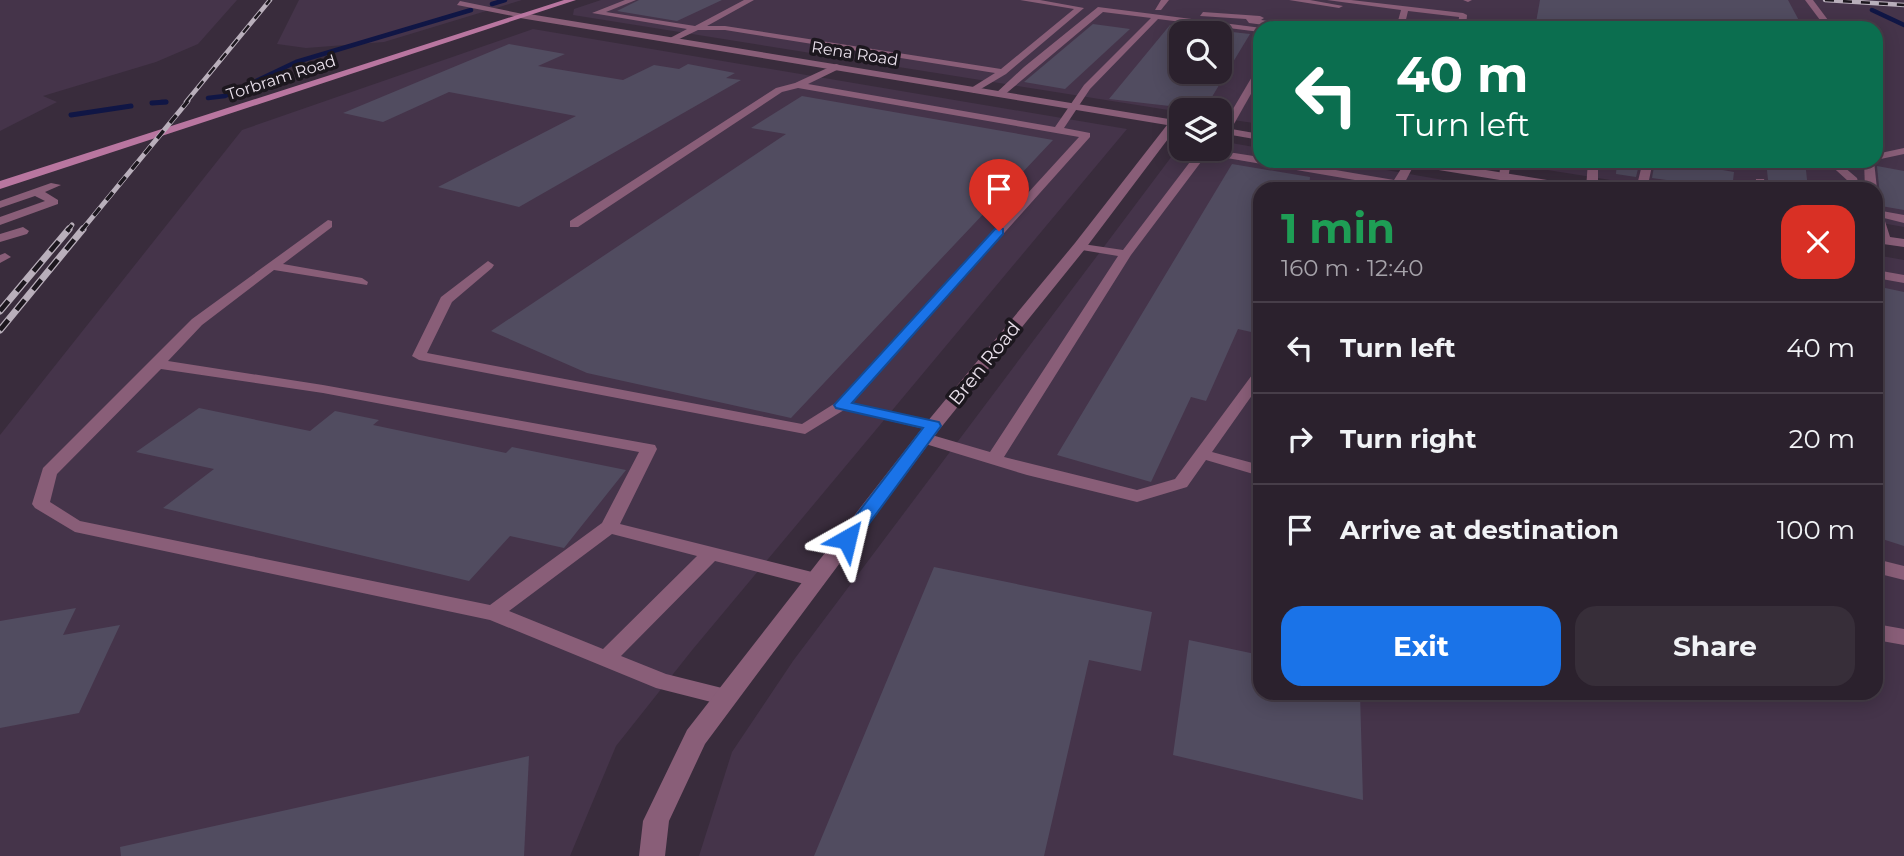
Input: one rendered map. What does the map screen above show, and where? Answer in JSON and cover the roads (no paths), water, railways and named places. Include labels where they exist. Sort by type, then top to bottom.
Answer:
[{"type":"main road","name":"Torbram Road","points":[[0,185],[572,0]]},
{"type":"street","name":"Rena Road","points":[[523,16],[1169,122]]},
{"type":"street","name":"Bren Road","points":[[652,856],[656,821],[696,737],[929,432],[1169,133]]},
{"type":"street","points":[[1232,133],[1253,136]]},
{"type":"street","points":[[1451,168],[1526,182]]},
{"type":"street","points":[[1883,240],[1904,243]]},
{"type":"lane","points":[[632,0],[596,13],[694,28],[725,28],[1003,72]]},
{"type":"lane","points":[[673,40],[750,0]]},
{"type":"lane","points":[[974,90],[1003,72],[1080,8],[1024,0]]},
{"type":"lane","points":[[1165,0],[1158,8],[1254,21]]},
{"type":"lane","points":[[1293,0],[1463,15]]},
{"type":"lane","points":[[1331,0],[1404,11]]},
{"type":"lane","points":[[1463,21],[1468,0]]},
{"type":"lane","points":[[1809,0],[1825,21]]},
{"type":"lane","points":[[460,3],[523,16]]},
{"type":"lane","points":[[1000,94],[1101,9],[1253,29]]},
{"type":"lane","points":[[1227,10],[1301,21]]},
{"type":"lane","points":[[1402,21],[1404,11]]},
{"type":"lane","points":[[1203,14],[1290,21]]},
{"type":"lane","points":[[1058,130],[1087,87],[1157,16]]},
{"type":"lane","points":[[574,224],[779,90],[798,85],[836,67]]},
{"type":"lane","points":[[1232,115],[1253,81]]},
{"type":"lane","points":[[488,265],[446,300],[419,356],[806,429],[842,405],[1086,135],[798,85]]},
{"type":"lane","points":[[1883,156],[1904,151]]},
{"type":"lane","points":[[994,459],[1126,254],[1200,156],[1215,153],[1253,159]]},
{"type":"lane","points":[[1300,168],[1375,182]]},
{"type":"lane","points":[[1504,177],[1505,168]]},
{"type":"lane","points":[[1839,168],[1853,182]]},
{"type":"lane","points":[[0,205],[55,186]]},
{"type":"lane","points":[[2,218],[54,202],[36,192]]},
{"type":"lane","points":[[1883,213],[1904,219]]},
{"type":"lane","points":[[328,224],[197,322],[50,472],[41,504],[75,526],[493,612],[663,682],[727,697]]},
{"type":"lane","points":[[0,238],[23,231]]},
{"type":"lane","points":[[1080,246],[1126,254]]},
{"type":"lane","points":[[273,266],[362,282]]},
{"type":"lane","points":[[1883,275],[1904,279]]},
{"type":"lane","points":[[158,364],[323,389],[649,449],[609,527],[493,612]]},
{"type":"lane","points":[[842,405],[929,432],[994,459],[1137,496],[1181,484],[1253,384]]},
{"type":"lane","points":[[1202,454],[1253,469]]},
{"type":"lane","points":[[609,527],[816,580]]},
{"type":"lane","points":[[606,659],[711,553]]},
{"type":"lane","points":[[1883,568],[1904,573]]},
{"type":"lane","points":[[1883,633],[1904,637]]},
{"type":"waterway","points":[[492,4],[505,0]]},
{"type":"waterway","points":[[208,98],[225,96],[296,62],[471,10]]},
{"type":"waterway","points":[[1872,10],[1904,25]]},
{"type":"waterway","points":[[152,103],[166,102],[161,102]]},
{"type":"waterway","points":[[71,115],[131,106]]},
{"type":"railway","points":[[186,102],[270,0]]},
{"type":"railway","points":[[1825,0],[1904,5]]},
{"type":"railway","points":[[81,231],[188,101]]},
{"type":"railway","points":[[67,231],[72,225]]},
{"type":"railway","points":[[0,311],[69,229]]},
{"type":"railway","points":[[0,330],[83,229]]}]
